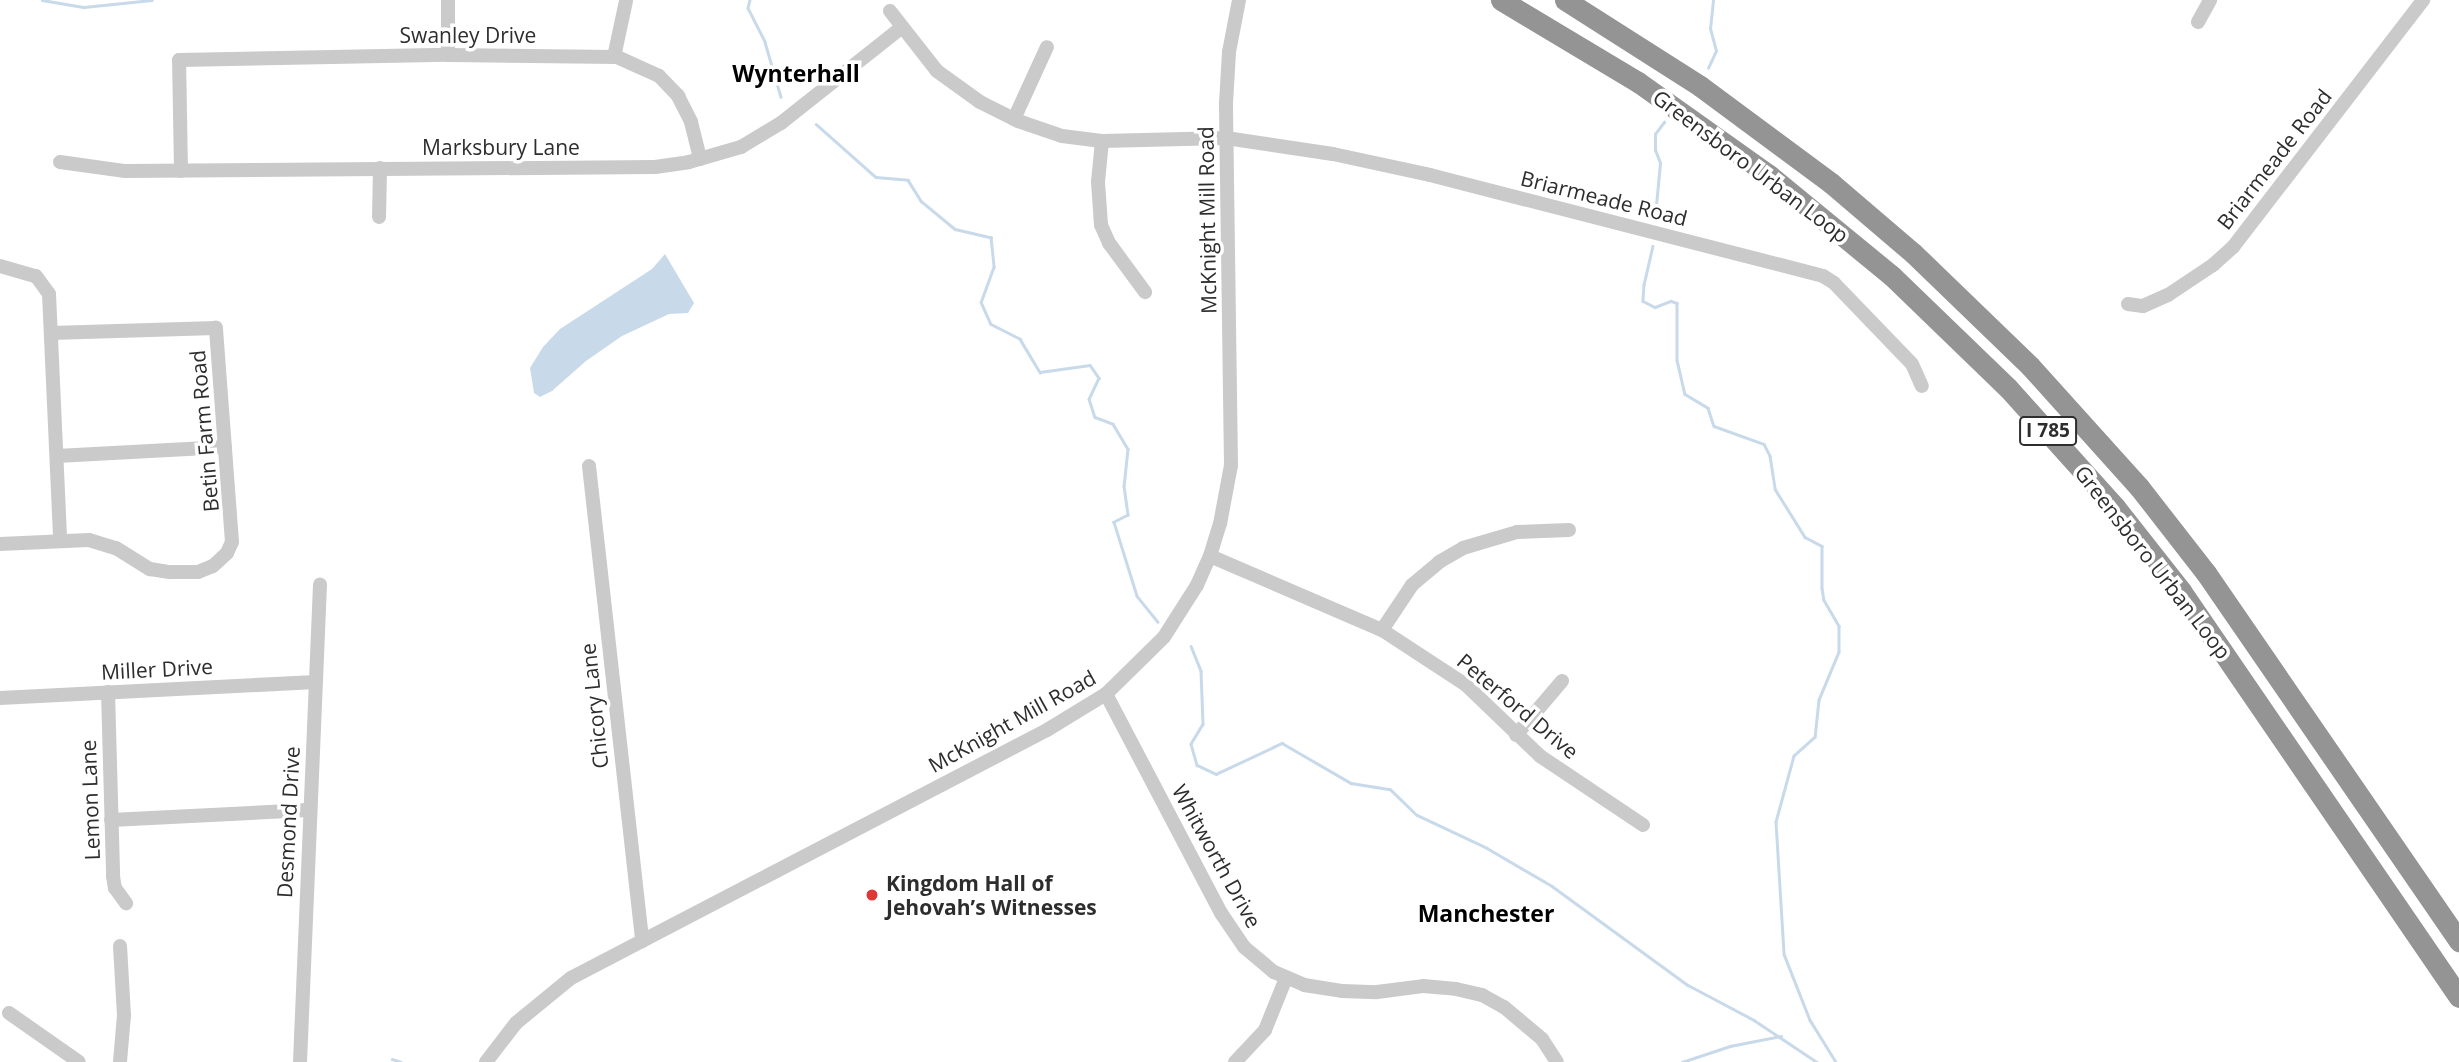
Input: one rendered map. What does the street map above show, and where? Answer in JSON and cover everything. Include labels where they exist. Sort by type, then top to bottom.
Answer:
[{"type":"highway","name":"Greensboro Urban Loop","points":[[1501,0],[1627,75],[1769,174],[1892,276],[2008,388],[2089,477],[2189,602],[2459,997]]},
{"type":"highway","name":"Greensboro Urban Loop","points":[[1565,0],[1678,71],[1788,150],[1913,253],[2030,366],[2130,477],[2206,573],[2459,941]]},
{"type":"street","points":[[448,0],[448,55]]},
{"type":"street","name":"McKnight Mill Road","points":[[486,1062],[516,1023],[549,993],[642,941],[1044,732],[1106,694],[1127,677],[1164,637],[1197,584],[1210,556],[1220,524],[1231,465],[1226,78],[1239,0]]},
{"type":"street","points":[[2198,22],[2210,0]]},
{"type":"street","name":"Briarmeade Road","points":[[2128,304],[2143,306],[2168,295],[2211,266],[2233,247],[2423,0]]},
{"type":"street","points":[[614,57],[626,1]]},
{"type":"street","name":"Briarmeade Road","points":[[890,11],[937,71],[980,102],[1014,119],[1062,136],[1102,141],[1226,138],[1333,154],[1430,174],[1822,276],[1833,282],[1912,364],[1922,386]]},
{"type":"street","name":"Marksbury Lane","points":[[60,162],[125,171],[655,167],[700,159],[741,147],[780,123],[901,28]]},
{"type":"street","points":[[1014,119],[1047,47]]},
{"type":"street","name":"Swanley Drive","points":[[181,171],[178,60],[448,55],[614,57],[636,63],[659,76],[678,96],[691,122],[700,159]]},
{"type":"street","points":[[1102,141],[1098,182],[1101,225],[1109,243],[1145,292]]},
{"type":"street","points":[[379,217],[380,168]]},
{"type":"street","points":[[0,266],[36,276],[44,282],[49,293],[60,540]]},
{"type":"street","name":"Betin Farm Road","points":[[0,544],[89,540],[105,544],[139,565],[158,571],[198,572],[213,566],[227,553],[233,534],[216,328],[51,333]]},
{"type":"street","points":[[57,456],[225,447]]},
{"type":"street","name":"Chicory Lane","points":[[589,466],[642,941]]},
{"type":"street","points":[[1381,630],[1412,585],[1439,562],[1463,548],[1517,532],[1569,530]]},
{"type":"street","name":"Peterford Drive","points":[[1210,556],[1381,630],[1466,685],[1516,735],[1549,763],[1643,825]]},
{"type":"street","name":"Desmond Drive","points":[[300,1062],[308,810],[320,584]]},
{"type":"street","points":[[1516,735],[1562,681]]},
{"type":"street","name":"Miller Drive","points":[[0,698],[316,682]]},
{"type":"street","name":"Lemon Lane","points":[[107,692],[115,888],[126,903]]},
{"type":"street","name":"Whitworth Drive","points":[[1106,694],[1221,913],[1244,947],[1286,978],[1304,985],[1342,991],[1377,992],[1423,986],[1482,995],[1504,1007],[1542,1039],[1557,1062]]},
{"type":"street","points":[[111,820],[308,810]]},
{"type":"street","points":[[120,946],[124,1015],[120,1062]]},
{"type":"street","points":[[1235,1062],[1265,1030],[1286,978]]},
{"type":"street","points":[[9,1013],[79,1062]]},
{"type":"water","points":[[665,254],[694,303],[688,313],[669,314],[622,336],[586,361],[552,391],[540,397],[534,393],[530,368],[543,347],[560,329],[652,269]]},
{"type":"waterway","points":[[42,0],[84,7],[152,0]]},
{"type":"waterway","points":[[750,0],[748,8],[765,42],[781,97]]},
{"type":"waterway","points":[[1708,68],[1716,51],[1710,29],[1713,0]]},
{"type":"waterway","points":[[1655,216],[1660,163],[1655,150],[1655,134],[1664,122]]},
{"type":"waterway","points":[[816,124],[876,177],[908,180],[921,201],[955,229],[991,237],[994,267],[981,302],[991,324],[1020,339],[1040,372],[1090,365],[1099,378],[1089,399],[1095,417],[1113,424],[1128,449],[1124,486],[1128,515],[1114,522],[1137,596],[1158,622]]},
{"type":"waterway","points":[[1653,246],[1643,301],[1655,307],[1671,301],[1677,303],[1677,360],[1685,394],[1708,408],[1714,426],[1764,444],[1770,456],[1775,489],[1805,537],[1822,546],[1822,588],[1824,600],[1839,626],[1839,652],[1819,700],[1815,737],[1794,756],[1776,822],[1784,954],[1810,1020],[1836,1062]]},
{"type":"waterway","points":[[1191,646],[1201,671],[1203,724],[1191,744],[1197,765],[1216,774],[1282,743],[1351,783],[1390,789],[1417,815],[1487,848],[1552,886],[1688,985],[1754,1020],[1817,1062]]},
{"type":"waterway","points":[[1682,1062],[1730,1046],[1781,1036]]},
{"type":"waterway","points":[[392,1059],[401,1062]]},
{"type":"place","name":"Kingdom Hall of Jehovah’s Witnesses","points":[[872,895]]},
{"type":"district","name":"Wynterhall","points":[[796,73]]},
{"type":"district","name":"Manchester","points":[[1486,913]]}]
